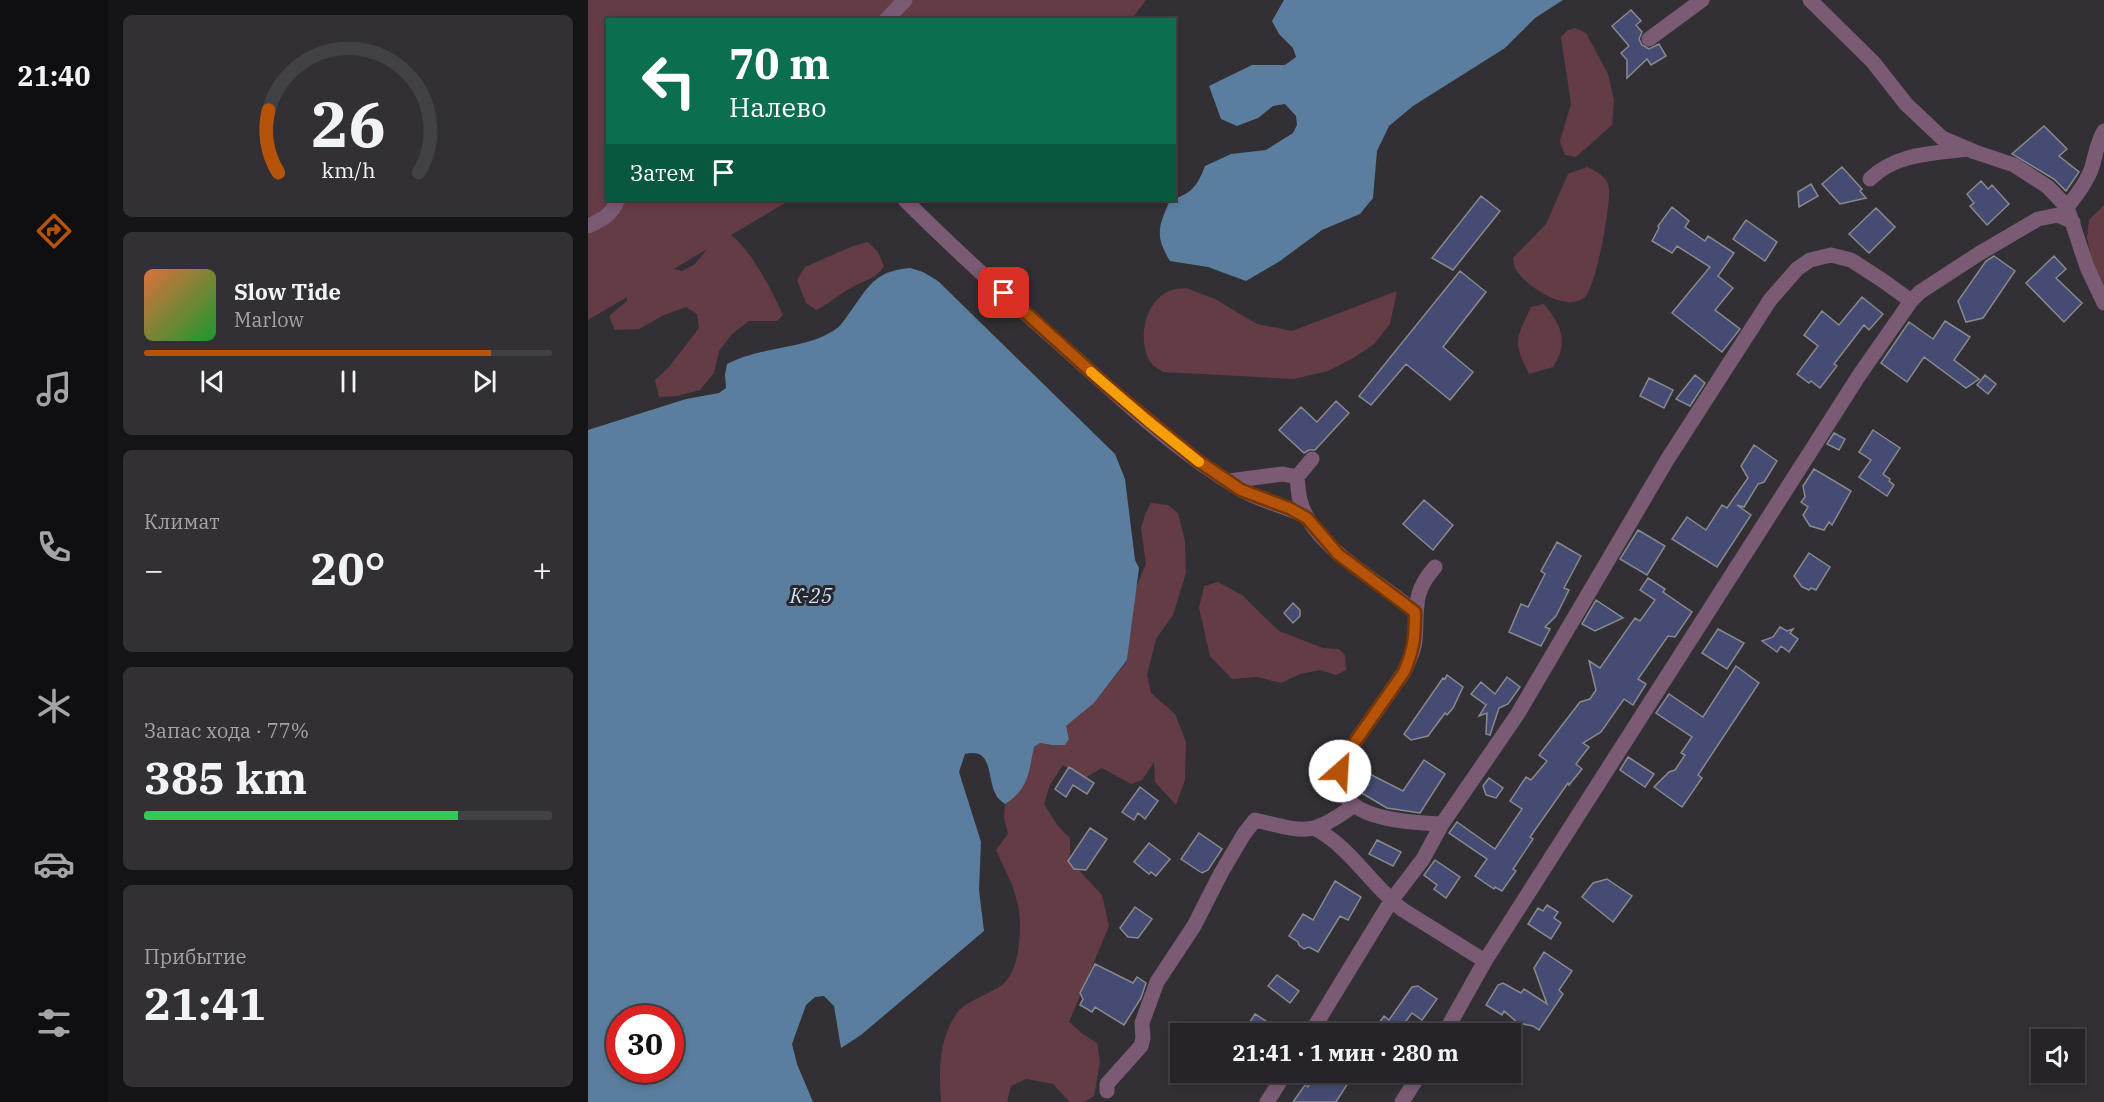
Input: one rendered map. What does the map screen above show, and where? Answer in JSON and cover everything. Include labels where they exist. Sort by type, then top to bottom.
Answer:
[{"type":"street","points":[[888,18],[904,0]]},
{"type":"street","points":[[1649,39],[1702,0]]},
{"type":"street","points":[[1810,0],[1873,62],[1906,104],[1942,138],[2014,165],[2048,187],[2067,207],[2087,267],[2104,303]]},
{"type":"street","points":[[2067,207],[2083,187],[2092,167],[2098,141],[2104,130]]},
{"type":"street","points":[[1870,179],[1894,162],[1915,155],[1968,149]]},
{"type":"street","points":[[588,226],[611,213],[617,201]]},
{"type":"street","points":[[906,201],[1094,374],[1197,460],[1241,490],[1289,508],[1307,518]]},
{"type":"street","points":[[1450,1023],[1485,961],[1860,374],[1911,301],[1920,292],[1980,253],[2038,219],[2058,214],[2073,222]]},
{"type":"street","points":[[1317,1023],[1391,901],[1423,859],[1442,824],[1517,715],[1667,460],[1770,300],[1797,269],[1810,260],[1831,255],[1851,260],[1911,301]]},
{"type":"street","points":[[1312,459],[1297,477],[1300,502],[1307,518],[1338,554],[1415,612]]},
{"type":"street","points":[[1228,481],[1283,474],[1297,477]]},
{"type":"street","points":[[1435,567],[1424,580],[1417,599],[1415,644],[1407,666],[1343,761],[1340,781],[1343,791],[1353,806],[1367,814],[1442,824]]},
{"type":"street","points":[[1107,1091],[1107,1084],[1141,1046],[1142,1023],[1156,982],[1194,926],[1221,873],[1255,820],[1297,830],[1316,829],[1353,806]]},
{"type":"street","points":[[1316,829],[1338,845],[1391,901],[1485,961]]},
{"type":"street","points":[[1267,1102],[1279,1083]]},
{"type":"street","points":[[1402,1102],[1413,1083]]},
{"type":"shaded area","points":[[588,0],[1146,0],[1132,18],[606,18],[606,201],[788,201],[731,235],[754,261],[783,315],[777,321],[749,321],[732,334],[719,351],[714,373],[700,390],[677,396],[659,397],[655,380],[669,367],[699,328],[697,314],[686,307],[664,315],[639,329],[615,330],[609,316],[627,301],[627,297],[588,320]],"holes":[[[707,249],[695,264],[682,271],[674,269]]]},
{"type":"shaded area","points":[[1575,28],[1586,33],[1608,74],[1614,100],[1612,125],[1576,157],[1565,155],[1560,141],[1571,104],[1561,37],[1568,30]]},
{"type":"shaded area","points":[[1587,167],[1601,175],[1608,184],[1608,210],[1598,262],[1589,290],[1585,297],[1568,302],[1548,296],[1522,278],[1516,270],[1513,258],[1546,224],[1568,174]]},
{"type":"shaded area","points":[[2104,205],[2104,284],[2093,266],[2087,237],[2089,220]]},
{"type":"shaded area","points":[[868,242],[878,252],[884,266],[876,275],[816,310],[806,303],[797,280],[805,267],[853,246]]},
{"type":"shaded area","points":[[1186,288],[1215,299],[1257,324],[1292,331],[1397,291],[1390,324],[1374,344],[1328,371],[1294,379],[1163,372],[1153,365],[1145,351],[1146,319],[1156,301],[1163,294],[1174,289]]},
{"type":"shaded area","points":[[1544,304],[1559,327],[1561,350],[1553,367],[1529,374],[1518,347],[1519,334],[1531,307]]},
{"type":"shaded area","points":[[1151,503],[1168,505],[1178,513],[1185,541],[1186,573],[1173,615],[1156,639],[1147,675],[1151,693],[1175,714],[1186,742],[1185,780],[1176,805],[1155,782],[1154,762],[1142,780],[1131,784],[1102,768],[1083,779],[1063,765],[1050,785],[1044,804],[1058,826],[1070,838],[1070,857],[1077,868],[1102,895],[1109,926],[1069,1022],[1097,1043],[1100,1062],[1094,1096],[1084,1102],[1070,1102],[1053,1084],[1026,1079],[1011,1086],[1007,1102],[941,1102],[941,1056],[951,1023],[966,1005],[1003,984],[1014,968],[1017,957],[1020,932],[1019,910],[1013,888],[996,850],[1008,834],[1004,817],[1005,804],[1021,786],[1031,763],[1034,747],[1040,743],[1052,745],[1069,739],[1066,726],[1094,703],[1127,661],[1135,590],[1146,564],[1141,528]]},
{"type":"shaded area","points":[[1218,582],[1242,595],[1279,631],[1323,648],[1339,649],[1345,655],[1346,670],[1336,675],[1320,670],[1300,674],[1281,683],[1257,677],[1232,679],[1210,656],[1199,608],[1204,586]]},
{"type":"water","points":[[1284,0],[1563,0],[1535,18],[1505,48],[1413,106],[1389,126],[1377,151],[1373,198],[1360,214],[1322,230],[1280,261],[1246,281],[1208,267],[1170,261],[1162,244],[1160,230],[1170,201],[1176,201],[1176,198],[1192,189],[1205,166],[1231,154],[1266,150],[1293,133],[1297,125],[1296,116],[1285,104],[1273,106],[1258,118],[1237,126],[1221,119],[1209,86],[1252,65],[1285,65],[1296,57],[1293,48],[1279,34],[1272,21]]},
{"type":"water","name":"К-25","points":[[910,268],[923,272],[938,281],[1115,454],[1125,479],[1135,560],[1139,568],[1127,660],[1094,703],[1066,726],[1069,739],[1065,745],[1040,743],[1034,747],[1029,772],[1023,786],[1013,799],[1005,804],[995,793],[985,759],[974,753],[965,754],[959,772],[981,842],[979,890],[984,931],[861,1035],[841,1048],[834,1006],[824,996],[815,997],[806,1005],[792,1044],[797,1064],[813,1102],[588,1102],[588,430],[686,399],[719,393],[726,388],[727,364],[740,358],[797,345],[824,336],[839,326],[873,282],[888,273]]},
{"type":"building","points":[[1631,10],[1641,21],[1636,25],[1642,32],[1639,39],[1642,45],[1649,49],[1659,44],[1666,56],[1651,65],[1647,59],[1627,78],[1627,60],[1621,53],[1629,46],[1612,26]]},
{"type":"building","points":[[2044,126],[2067,149],[2059,156],[2079,172],[2066,191],[2054,179],[2012,154]]},
{"type":"building","points":[[1842,167],[1862,189],[1860,191],[1866,198],[1840,204],[1822,184]]},
{"type":"building","points":[[1981,181],[1988,189],[1992,185],[2009,204],[1987,225],[1970,206],[1974,203],[1967,194]]},
{"type":"building","points":[[1811,184],[1818,196],[1799,207],[1798,192]]},
{"type":"building","points":[[1481,196],[1500,211],[1453,270],[1432,258]]},
{"type":"building","points":[[1672,207],[1689,221],[1685,227],[1705,241],[1708,236],[1734,253],[1718,276],[1733,288],[1715,310],[1740,329],[1722,352],[1672,313],[1710,267],[1677,246],[1672,253],[1652,241],[1658,226]]},
{"type":"building","points":[[1876,208],[1895,227],[1869,253],[1849,234]]},
{"type":"building","points":[[1746,220],[1777,242],[1765,261],[1733,239]]},
{"type":"building","points":[[1994,256],[2015,271],[1983,318],[1966,322],[1958,301],[1986,261]]},
{"type":"building","points":[[2054,256],[2066,269],[2056,278],[2082,303],[2064,322],[2026,283]]},
{"type":"building","points":[[1460,271],[1486,292],[1443,347],[1473,372],[1450,400],[1406,364],[1371,405],[1359,396]]},
{"type":"building","points":[[1862,297],[1883,314],[1869,330],[1864,325],[1834,364],[1837,366],[1820,388],[1811,381],[1809,383],[1797,374],[1818,346],[1804,335],[1822,311],[1839,325]]},
{"type":"building","points":[[1945,321],[1970,337],[1954,360],[1979,379],[1966,388],[1924,357],[1907,382],[1881,363],[1909,322],[1933,339]]},
{"type":"building","points":[[1695,375],[1705,383],[1690,406],[1676,399]]},
{"type":"building","points":[[1985,375],[1996,384],[1988,394],[1977,385]]},
{"type":"building","points":[[1649,378],[1673,390],[1664,408],[1640,396]]},
{"type":"building","points":[[1336,401],[1349,413],[1315,450],[1304,453],[1279,430],[1301,407],[1317,422]]},
{"type":"building","points":[[1873,430],[1900,448],[1883,474],[1894,485],[1887,496],[1859,477],[1871,460],[1859,452]]},
{"type":"building","points":[[1834,433],[1845,439],[1839,450],[1827,444]]},
{"type":"building","points":[[1754,445],[1777,461],[1764,482],[1758,484],[1744,507],[1737,505],[1751,515],[1717,567],[1672,539],[1687,517],[1706,530],[1722,505],[1727,508],[1748,478],[1741,466]]},
{"type":"building","points":[[1814,469],[1851,491],[1832,525],[1829,522],[1824,530],[1810,526],[1803,515],[1808,507],[1801,502],[1805,497],[1803,486]]},
{"type":"building","points":[[1424,500],[1453,525],[1433,550],[1403,524]]},
{"type":"building","points":[[1638,530],[1665,546],[1647,575],[1620,559]]},
{"type":"building","points":[[1557,542],[1581,556],[1564,588],[1569,590],[1556,616],[1545,627],[1550,629],[1541,646],[1509,632],[1521,604],[1528,607],[1545,574],[1541,571]]},
{"type":"building","points":[[1809,553],[1830,567],[1816,590],[1802,587],[1794,576]]},
{"type":"building","points":[[1648,578],[1665,589],[1663,592],[1692,612],[1675,637],[1668,636],[1638,679],[1646,684],[1633,705],[1624,699],[1601,732],[1583,743],[1589,747],[1576,764],[1582,769],[1569,785],[1568,783],[1530,837],[1533,839],[1513,869],[1516,871],[1502,891],[1495,887],[1494,889],[1475,876],[1487,859],[1449,833],[1457,822],[1495,849],[1522,809],[1510,801],[1526,777],[1531,780],[1547,761],[1539,755],[1580,702],[1590,699],[1596,690],[1589,661],[1600,668],[1635,618],[1640,621],[1655,600],[1640,590]]},
{"type":"building","points":[[1596,600],[1623,618],[1595,631],[1582,624]]},
{"type":"building","points":[[1293,603],[1300,610],[1300,616],[1293,623],[1284,613]]},
{"type":"building","points":[[1780,627],[1787,631],[1793,629],[1790,633],[1798,639],[1789,652],[1781,646],[1777,652],[1762,641],[1773,637]]},
{"type":"building","points":[[1718,629],[1744,643],[1727,669],[1702,653]]},
{"type":"building","points":[[1736,666],[1759,683],[1698,775],[1702,778],[1682,807],[1654,787],[1669,772],[1675,770],[1685,755],[1681,753],[1692,737],[1656,713],[1669,694],[1703,717]]},
{"type":"building","points":[[1447,675],[1463,687],[1453,708],[1447,715],[1445,713],[1428,736],[1411,740],[1404,734]]},
{"type":"building","points":[[1507,677],[1520,687],[1508,704],[1499,708],[1490,735],[1486,734],[1487,713],[1479,716],[1486,705],[1471,694],[1481,682],[1495,694]]},
{"type":"building","points":[[1628,757],[1654,774],[1645,787],[1620,770]]},
{"type":"building","points":[[1424,760],[1445,774],[1420,813],[1387,808],[1353,788],[1362,770],[1403,791]]},
{"type":"building","points":[[1069,767],[1094,783],[1087,794],[1073,785],[1066,797],[1055,789]]},
{"type":"building","points":[[1489,778],[1503,788],[1496,798],[1486,795],[1483,786]]},
{"type":"building","points":[[1140,787],[1158,801],[1145,819],[1138,813],[1134,820],[1122,812]]},
{"type":"building","points":[[1090,828],[1107,839],[1086,870],[1074,869],[1068,861]]},
{"type":"building","points":[[1199,833],[1222,849],[1208,870],[1202,873],[1181,859]]},
{"type":"building","points":[[1377,840],[1401,852],[1393,866],[1369,854]]},
{"type":"building","points":[[1149,843],[1170,859],[1156,876],[1151,872],[1149,874],[1134,862]]},
{"type":"building","points":[[1435,860],[1460,877],[1446,898],[1434,889],[1437,885],[1424,875]]},
{"type":"building","points":[[1607,879],[1632,896],[1613,922],[1582,897],[1593,883]]},
{"type":"building","points":[[1335,881],[1361,897],[1348,920],[1340,916],[1318,952],[1309,947],[1304,949],[1289,936],[1303,914],[1313,920]]},
{"type":"building","points":[[1547,905],[1558,912],[1554,918],[1561,923],[1551,939],[1528,924],[1538,908],[1543,911]]},
{"type":"building","points":[[1135,907],[1152,919],[1138,938],[1128,937],[1120,928]]},
{"type":"building","points":[[1544,952],[1572,971],[1559,990],[1563,994],[1539,1030],[1533,1026],[1518,1023],[1504,1011],[1502,1015],[1486,1005],[1498,985],[1503,983],[1521,993],[1524,989],[1547,1004],[1534,968]]},
{"type":"building","points":[[1095,964],[1133,983],[1137,977],[1146,983],[1141,998],[1124,1025],[1095,1007],[1092,1012],[1080,1005],[1083,999],[1080,993]]},
{"type":"building","points":[[1277,975],[1299,991],[1290,1003],[1268,986]]},
{"type":"building","points":[[1418,986],[1437,999],[1422,1020],[1412,1013],[1404,1023],[1379,1023],[1384,1016],[1389,1020],[1412,987]]},
{"type":"building","points":[[1255,1014],[1269,1023],[1249,1023]]},
{"type":"building","points":[[1310,1083],[1348,1083],[1336,1102],[1293,1102],[1305,1085],[1308,1087]]},
{"type":"slow traffic","points":[[1091,372],[1199,462]]},
{"type":"route","points":[[1004,293],[1107,386],[1197,460],[1241,490],[1289,508],[1307,518],[1338,554],[1388,589],[1415,612],[1415,644],[1404,672],[1348,752],[1340,771]]}]
